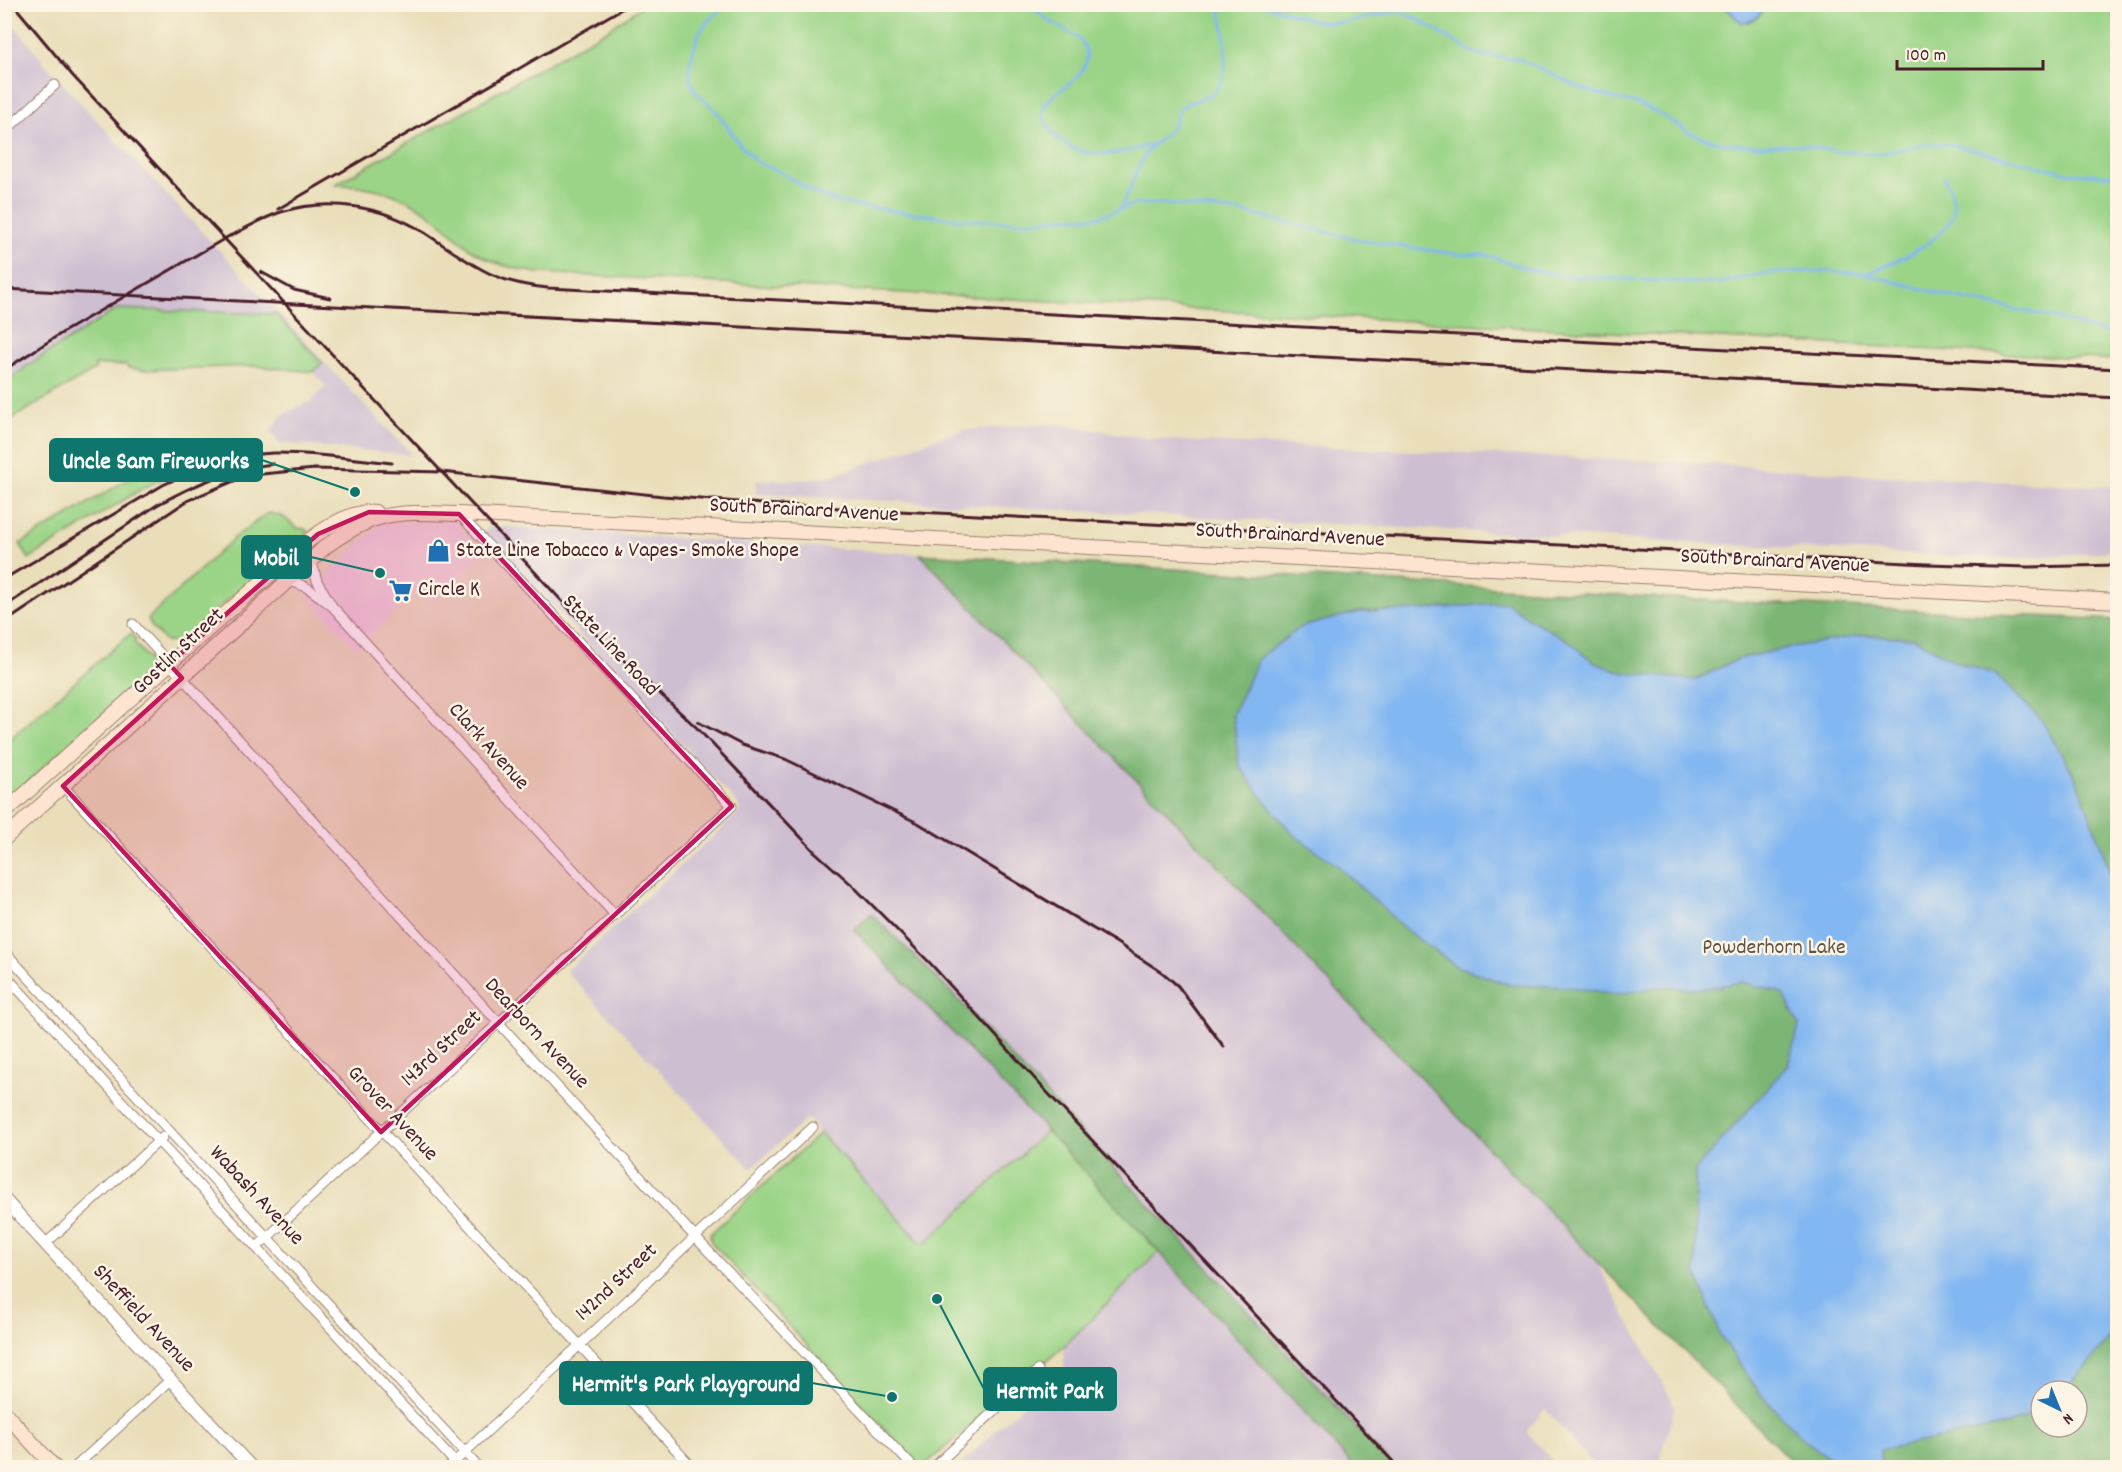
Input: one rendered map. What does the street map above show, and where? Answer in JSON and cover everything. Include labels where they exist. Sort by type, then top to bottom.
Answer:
[{"type":"main road","name":"Gostlin Street","points":[[4,813],[318,534],[352,516],[369,512],[392,514]]},
{"type":"main road","name":"Gostlin Street","points":[[4,839],[332,541],[370,519],[392,514],[459,513]]},
{"type":"main road","name":"South Brainard Avenue","points":[[459,513],[2118,601]]},
{"type":"main road","points":[[4,1412],[55,1467]]},
{"type":"street","points":[[4,132],[55,85]]},
{"type":"street","name":"State Line Road","points":[[459,513],[732,806]]},
{"type":"street","name":"Clark Avenue","points":[[311,559],[317,581],[332,606]]},
{"type":"street","name":"Clark Avenue","points":[[287,581],[309,588],[332,606],[615,915]]},
{"type":"street","name":"Dearborn Avenue","points":[[133,624],[695,1237],[914,1467]]},
{"type":"street","name":"Grover Avenue","points":[[63,786],[693,1467]]},
{"type":"street","name":"143rd Street","points":[[257,1247],[732,806]]},
{"type":"street","name":"Wabash Avenue","points":[[4,951],[479,1467]]},
{"type":"street","name":"Wabash Avenue","points":[[4,974],[257,1247],[454,1465]]},
{"type":"street","name":"142nd Street","points":[[454,1465],[465,1452],[813,1127]]},
{"type":"street","points":[[45,1244],[169,1131]]},
{"type":"street","name":"Sheffield Avenue","points":[[4,1199],[252,1467]]},
{"type":"street","points":[[933,1467],[1038,1370]]},
{"type":"street","points":[[74,1467],[170,1380]]},
{"type":"highlighted area","points":[[369,512],[459,514],[732,806],[381,1132],[63,786],[182,678],[169,664],[318,534]]},
{"type":"shaded area","points":[[4,13],[56,77],[412,455],[279,443],[270,432],[282,415],[311,401],[326,386],[313,372],[321,363],[27,366],[5,384]]},
{"type":"shaded area","points":[[1035,424],[1066,425],[1146,438],[1199,442],[1700,463],[1853,474],[2117,487],[2117,551],[2021,558],[1966,557],[756,494],[756,480],[808,480],[838,474],[940,437],[966,430]]},
{"type":"shaded area","points":[[453,519],[483,554],[433,601],[421,589],[356,649],[306,594],[382,523]]},
{"type":"shaded area","points":[[490,526],[920,554],[1596,1261],[1675,1406],[1658,1467],[1596,1467],[1545,1409],[1526,1432],[1559,1467],[1393,1467],[949,990],[871,915],[855,930],[1047,1131],[922,1245],[807,1118],[751,1169],[566,971],[740,811],[739,805],[484,532]]},
{"type":"shaded area","points":[[1159,1252],[1354,1467],[956,1468],[1064,1367],[1064,1346]]},
{"type":"green space","points":[[644,5],[2117,5],[2117,360],[540,273],[506,266],[483,257],[428,213],[390,193],[349,185],[334,185],[607,30]]},
{"type":"green space","points":[[117,309],[276,314],[322,363],[313,372],[255,366],[143,370],[128,368],[127,365],[95,365],[96,369],[5,423],[5,384],[27,366]]},
{"type":"green space","points":[[157,451],[170,465],[188,465],[200,461],[145,487],[29,559],[20,544],[157,462],[154,454]]},
{"type":"green space","points":[[268,513],[282,516],[297,528],[308,532],[178,642],[166,642],[148,619],[235,537]]},
{"type":"green space","name":"Powderhorn Lake","points":[[920,554],[1720,601],[2117,620],[2117,1467],[1797,1467],[1596,1261]]},
{"type":"green space","points":[[131,633],[136,640],[134,642],[153,665],[148,674],[5,802],[4,744]]},
{"type":"green space","points":[[871,914],[949,990],[1393,1467],[1354,1467],[1047,1131],[854,930]]},
{"type":"green space","points":[[1047,1131],[1159,1252],[1064,1346],[920,1467],[711,1242],[710,1234],[820,1133],[923,1245]]},
{"type":"water","points":[[1723,5],[1765,5],[1757,17],[1743,23]]},
{"type":"water","name":"Powderhorn Lake","points":[[1506,602],[1530,619],[1569,641],[1595,663],[1625,673],[1695,680],[1738,659],[1791,647],[1865,635],[1914,638],[1956,662],[1995,674],[2041,719],[2078,782],[2117,891],[2117,1328],[2074,1379],[2029,1379],[2029,1417],[2001,1426],[1880,1450],[1881,1467],[1860,1467],[1858,1463],[1832,1460],[1806,1441],[1761,1395],[1720,1335],[1696,1272],[1695,1170],[1788,1065],[1799,1025],[1783,993],[1742,982],[1702,989],[1658,987],[1617,994],[1569,987],[1510,985],[1456,966],[1406,930],[1338,866],[1294,835],[1264,800],[1239,765],[1233,714],[1258,659],[1301,627],[1359,612],[1423,610]]},
{"type":"waterway","points":[[729,4],[712,17],[699,32],[690,62],[690,79],[694,90],[716,111],[742,147],[758,163],[835,201],[958,219],[1022,222],[1097,217],[1136,204],[1166,204],[1242,212],[1365,241],[1463,255],[1483,254],[1532,270],[1563,276],[1718,283],[1768,273],[1823,271],[1866,274],[1948,296],[2048,316],[2118,336]]},
{"type":"waterway","points":[[1030,4],[1048,20],[1080,40],[1086,50],[1083,70],[1045,104],[1043,116],[1052,131],[1073,148],[1099,154],[1127,151],[1153,144]]},
{"type":"waterway","points":[[1119,210],[1143,159],[1150,148],[1170,130],[1180,108],[1213,93],[1219,86],[1223,76],[1226,51],[1218,4]]},
{"type":"waterway","points":[[1261,4],[1330,23],[1347,22],[1398,11],[1416,18],[1470,51],[1482,55],[1520,59],[1583,89],[1638,104],[1658,113],[1692,134],[1717,142],[1744,145],[1801,145],[1835,151],[1876,154],[1928,144],[1954,145],[2068,173],[2118,176]]},
{"type":"waterway","points":[[1868,273],[1920,248],[1943,230],[1951,219],[1954,208],[1951,192],[1944,177]]},
{"type":"railway","points":[[13,4],[73,76],[573,613],[697,728],[815,852],[851,884],[930,963],[1045,1090],[1399,1468]]},
{"type":"railway","points":[[278,209],[630,4]]},
{"type":"railway","points":[[231,236],[281,212],[299,207],[337,205],[392,216],[425,233],[482,270],[511,282],[548,288],[2118,369]]},
{"type":"railway","points":[[4,370],[65,331],[231,235]]},
{"type":"railway","points":[[261,272],[294,290],[330,298]]},
{"type":"railway","points":[[4,289],[2118,398]]},
{"type":"railway","points":[[4,579],[163,485],[216,463],[244,456],[273,453],[392,463]]},
{"type":"railway","points":[[4,607],[157,505],[228,473],[273,464]]},
{"type":"railway","points":[[4,623],[187,501],[236,480],[262,474],[315,469],[442,472],[663,496],[763,504],[1927,564],[2028,567],[2118,565]]},
{"type":"railway","points":[[698,722],[742,745],[785,759],[918,823],[1117,943],[1163,973],[1178,986],[1224,1047]]},
{"type":"place","name":"Uncle Sam Fireworks","points":[[355,492]]},
{"type":"place","name":"State Line Tobacco & Vapes- Smoke Shope","points":[[438,551]]},
{"type":"place","name":"Mobil","points":[[380,573]]},
{"type":"place","name":"Circle K","points":[[400,590]]},
{"type":"place","name":"Hermit Park","points":[[937,1299]]},
{"type":"place","name":"Hermit's Park Playground","points":[[892,1397]]}]
